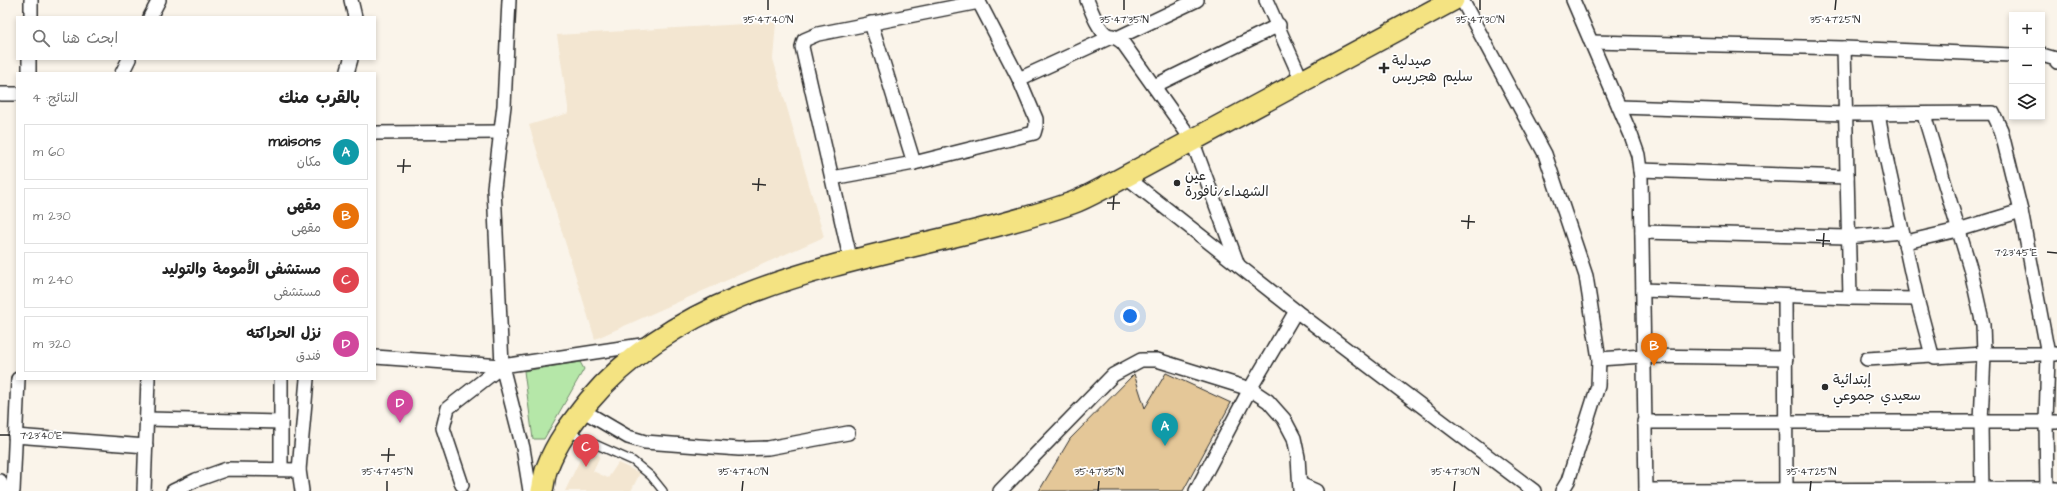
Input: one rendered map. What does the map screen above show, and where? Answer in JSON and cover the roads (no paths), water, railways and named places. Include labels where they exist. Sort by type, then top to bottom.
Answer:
[{"type":"main road","points":[[542,491],[547,468],[566,431],[604,383],[652,343],[699,314],[742,295],[799,276],[1034,215],[1073,202],[1125,176],[1453,0]]},
{"type":"street","points":[[31,0],[31,16]]},
{"type":"street","points":[[150,16],[158,0]]},
{"type":"street","points":[[351,0],[355,16]]},
{"type":"street","points":[[509,0],[502,132],[494,188],[502,366],[524,448],[530,491]]},
{"type":"street","points":[[1087,0],[1100,27],[1105,33],[1115,37],[1123,43],[1192,140],[1238,266]]},
{"type":"street","points":[[1019,79],[1197,0]]},
{"type":"street","points":[[1266,0],[1302,81]]},
{"type":"street","points":[[1462,0],[1545,154],[1586,276],[1599,359],[1596,397],[1568,481],[1562,491]]},
{"type":"street","points":[[1573,0],[1638,155],[1640,170],[1642,232],[1646,491],[2051,490],[2052,354],[2004,139],[1993,113],[1981,112],[1924,115],[1845,114],[1619,107]]},
{"type":"street","points":[[832,178],[914,163],[1034,133],[1036,119],[1019,79],[979,1],[818,34],[804,40],[802,46],[851,262]]},
{"type":"street","points":[[871,24],[914,163]]},
{"type":"street","points":[[1154,86],[1278,25]]},
{"type":"street","points":[[1591,42],[1844,48],[2009,55]]},
{"type":"street","points":[[1844,48],[1850,298]]},
{"type":"street","points":[[2045,55],[2056,59],[2057,62]]},
{"type":"street","points":[[29,72],[30,60]]},
{"type":"street","points":[[122,72],[128,60]]},
{"type":"street","points":[[347,72],[351,60]]},
{"type":"street","points":[[0,94],[16,94]]},
{"type":"street","points":[[1878,114],[1917,299],[1932,356]]},
{"type":"street","points":[[1924,115],[1971,271],[1980,310],[1984,354],[1981,422],[1982,490]]},
{"type":"street","points":[[376,132],[502,132]]},
{"type":"street","points":[[1640,170],[1847,177]]},
{"type":"street","points":[[1125,176],[1296,311],[1534,491]]},
{"type":"street","points":[[1642,232],[1904,237],[1958,230],[2021,211]]},
{"type":"street","points":[[1643,290],[1785,296],[1917,299]]},
{"type":"street","points":[[1785,296],[1786,490]]},
{"type":"street","points":[[1196,491],[1250,389],[1296,311]]},
{"type":"street","points":[[376,356],[502,366],[652,343]]},
{"type":"street","points":[[1867,359],[1984,354],[2052,354]]},
{"type":"street","points":[[1599,359],[1644,356],[1786,358]]},
{"type":"street","points":[[1000,491],[1113,375],[1141,360],[1157,360],[1250,389],[1268,401],[1294,438],[1300,488],[1316,491]]},
{"type":"street","points":[[462,485],[442,428],[448,408],[502,366]]},
{"type":"street","points":[[12,491],[18,380]]},
{"type":"street","points":[[144,491],[148,380]]},
{"type":"street","points":[[281,380],[281,469]]},
{"type":"street","points":[[302,491],[299,470],[307,380]]},
{"type":"street","points":[[582,410],[628,437],[645,442],[739,449],[768,448],[848,433]]},
{"type":"street","points":[[147,419],[281,422]]},
{"type":"street","points":[[1644,422],[2051,422]]},
{"type":"street","points":[[15,436],[146,446]]},
{"type":"street","points":[[173,491],[198,485],[227,469],[299,470]]},
{"type":"street","points":[[0,481],[3,491]]},
{"type":"lane","points":[[566,431],[633,461],[651,476],[663,491]]},
{"type":"place","name":"صيدلية سليم هجريس","points":[[1384,68]]},
{"type":"place","name":"عين الشهداء/نافورة","points":[[1177,183]]},
{"type":"place","name":"مقهى","points":[[1654,366]]},
{"type":"place","name":"إبتدائية سعيدي جموعي","points":[[1825,387]]},
{"type":"place","name":"نزل الحراكته","points":[[400,423]]},
{"type":"place","name":"maisons","points":[[1165,446]]},
{"type":"place","name":"مستشفى الأمومة والتوليد","points":[[586,467]]}]
